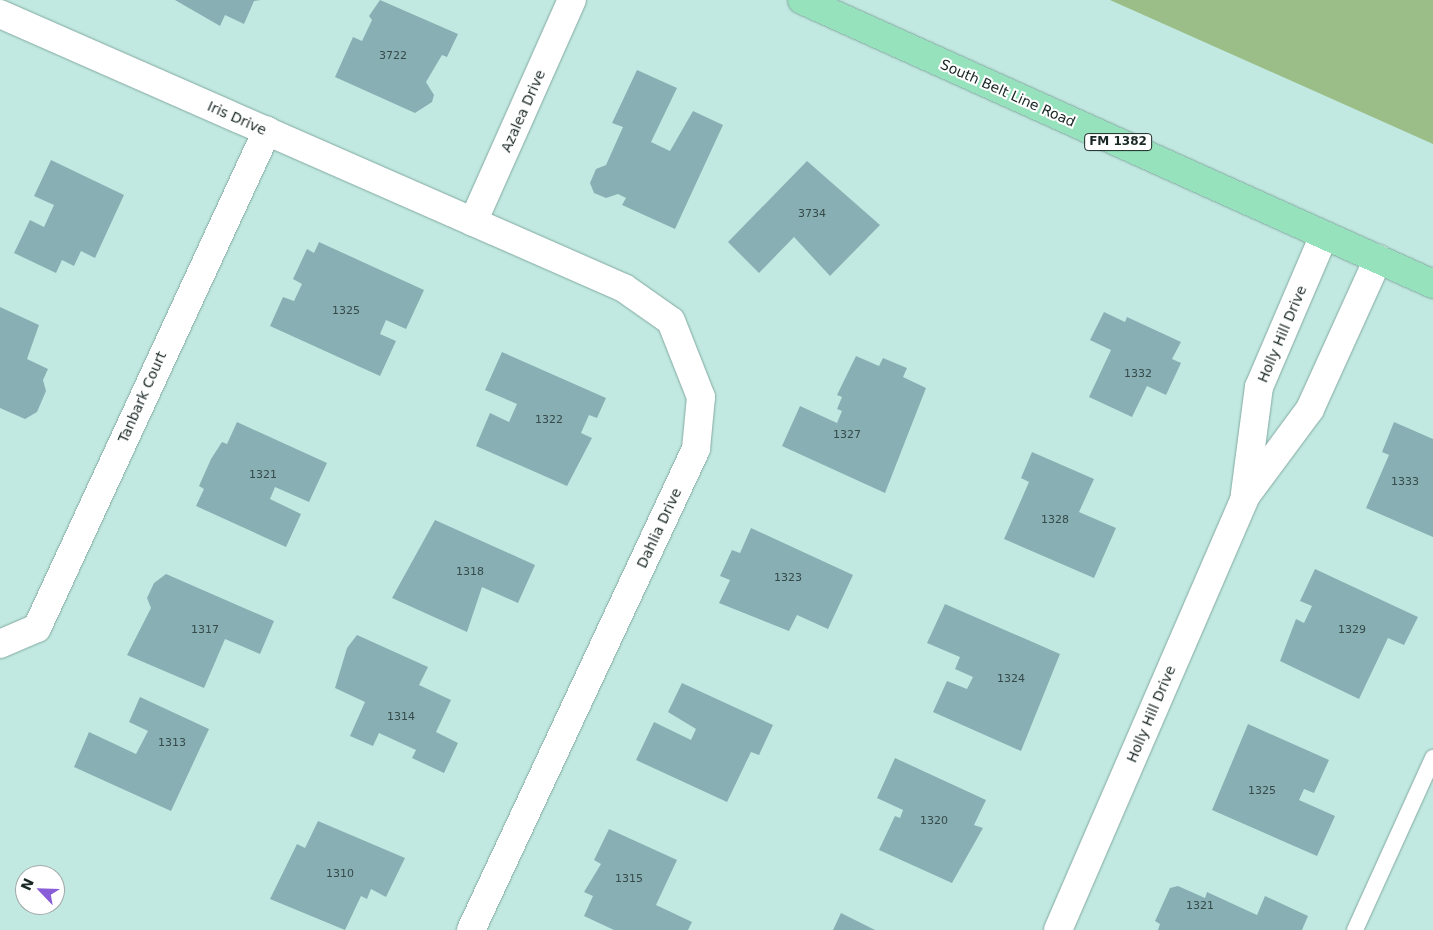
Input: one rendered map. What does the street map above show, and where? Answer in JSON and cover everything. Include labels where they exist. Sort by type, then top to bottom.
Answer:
[{"type":"main road","name":"South Belt Line Road","points":[[802,0],[1433,284]]},
{"type":"street","name":"Azalea Drive","points":[[473,222],[572,0]]},
{"type":"street","name":"Iris Drive","points":[[0,14],[473,222]]},
{"type":"street","name":"Tanbark Court","points":[[0,644],[37,628],[267,131]]},
{"type":"street","name":"Dahlia Drive","points":[[471,930],[696,450],[701,397],[671,321],[624,288],[473,222]]},
{"type":"street","name":"Holly Hill Drive","points":[[1245,497],[1260,387],[1324,235]]},
{"type":"street","name":"Holly Hill Drive","points":[[1058,930],[1245,497],[1310,409],[1378,259]]},
{"type":"lane","points":[[1355,930],[1433,758]]},
{"type":"green space","points":[[1110,0],[1433,0],[1433,144]]},
{"type":"building","points":[[175,0],[261,0],[254,1],[244,24],[225,15],[220,26]]},
{"type":"building","points":[[380,0],[458,34],[447,57],[442,55],[426,82],[434,95],[432,102],[415,113],[335,77],[353,37],[362,41],[372,20],[369,16]]},
{"type":"building","points":[[637,70],[677,88],[651,142],[670,151],[693,111],[723,125],[675,229],[622,205],[626,198],[618,194],[606,198],[594,193],[590,183],[596,169],[606,165],[623,127],[612,123]]},
{"type":"building","points":[[51,160],[124,195],[95,258],[81,251],[74,266],[62,260],[56,273],[14,253],[30,220],[44,227],[54,205],[34,196]]},
{"type":"building","points":[[807,161],[880,225],[830,276],[794,237],[759,273],[728,242]]},
{"type":"building","points":[[319,242],[424,290],[406,329],[386,320],[380,334],[396,341],[380,376],[270,326],[283,297],[294,301],[302,284],[293,279],[307,249],[314,253]]},
{"type":"building","points":[[0,307],[39,325],[27,359],[48,369],[43,380],[46,391],[37,412],[25,419],[0,408]]},
{"type":"building","points":[[1104,312],[1125,322],[1127,317],[1181,342],[1172,359],[1181,363],[1166,395],[1147,386],[1132,417],[1089,397],[1111,350],[1090,340]]},
{"type":"building","points":[[502,352],[606,398],[597,418],[589,415],[581,433],[592,438],[567,486],[476,446],[490,413],[509,422],[517,404],[485,390]]},
{"type":"building","points":[[856,356],[879,366],[883,358],[907,368],[903,377],[926,388],[885,493],[782,446],[800,406],[837,423],[842,411],[837,409],[842,397],[837,395]]},
{"type":"building","points":[[237,422],[327,463],[309,502],[275,487],[270,499],[301,514],[286,547],[196,506],[204,489],[199,486],[211,459],[222,442],[227,444]]},
{"type":"building","points":[[1394,422],[1433,439],[1433,537],[1366,508],[1389,455],[1382,452]]},
{"type":"building","points":[[1032,452],[1094,479],[1079,512],[1116,528],[1094,578],[1004,539],[1029,482],[1021,478]]},
{"type":"building","points":[[435,520],[535,565],[518,603],[482,587],[467,632],[392,598]]},
{"type":"building","points":[[751,528],[853,575],[828,629],[797,615],[789,631],[719,603],[730,580],[720,576],[732,550],[740,553]]},
{"type":"building","points":[[1315,569],[1418,617],[1404,645],[1388,638],[1359,699],[1280,661],[1296,619],[1304,623],[1312,606],[1300,601]]},
{"type":"building","points":[[166,574],[274,621],[260,654],[225,639],[204,688],[127,655],[151,608],[147,598],[154,583]]},
{"type":"building","points":[[945,604],[1060,654],[1021,751],[933,712],[947,681],[967,689],[973,677],[955,669],[960,657],[927,643]]},
{"type":"building","points":[[357,635],[428,667],[419,685],[451,700],[436,732],[458,743],[444,773],[412,758],[416,750],[379,733],[373,746],[350,736],[365,702],[335,688],[347,648]]},
{"type":"building","points":[[682,683],[773,725],[759,755],[751,752],[727,802],[636,760],[654,722],[691,740],[696,729],[668,712]]},
{"type":"building","points":[[140,697],[209,729],[171,811],[74,767],[89,732],[136,754],[148,731],[129,722]]},
{"type":"building","points":[[1248,724],[1329,760],[1314,793],[1304,789],[1299,800],[1335,816],[1317,856],[1212,810]]},
{"type":"building","points":[[895,758],[986,800],[974,825],[983,828],[952,883],[879,850],[895,816],[900,818],[903,810],[877,798]]},
{"type":"building","points":[[318,821],[405,858],[386,897],[371,889],[367,899],[361,896],[345,930],[270,899],[297,844],[305,848]]},
{"type":"building","points":[[609,829],[677,860],[656,905],[692,922],[688,930],[614,930],[584,916],[593,896],[584,892],[601,864],[594,860]]},
{"type":"building","points":[[1178,886],[1205,898],[1207,892],[1257,915],[1265,896],[1308,916],[1302,930],[1158,930],[1160,924],[1155,921],[1170,888]]},
{"type":"building","points":[[841,913],[875,930],[833,930]]}]
